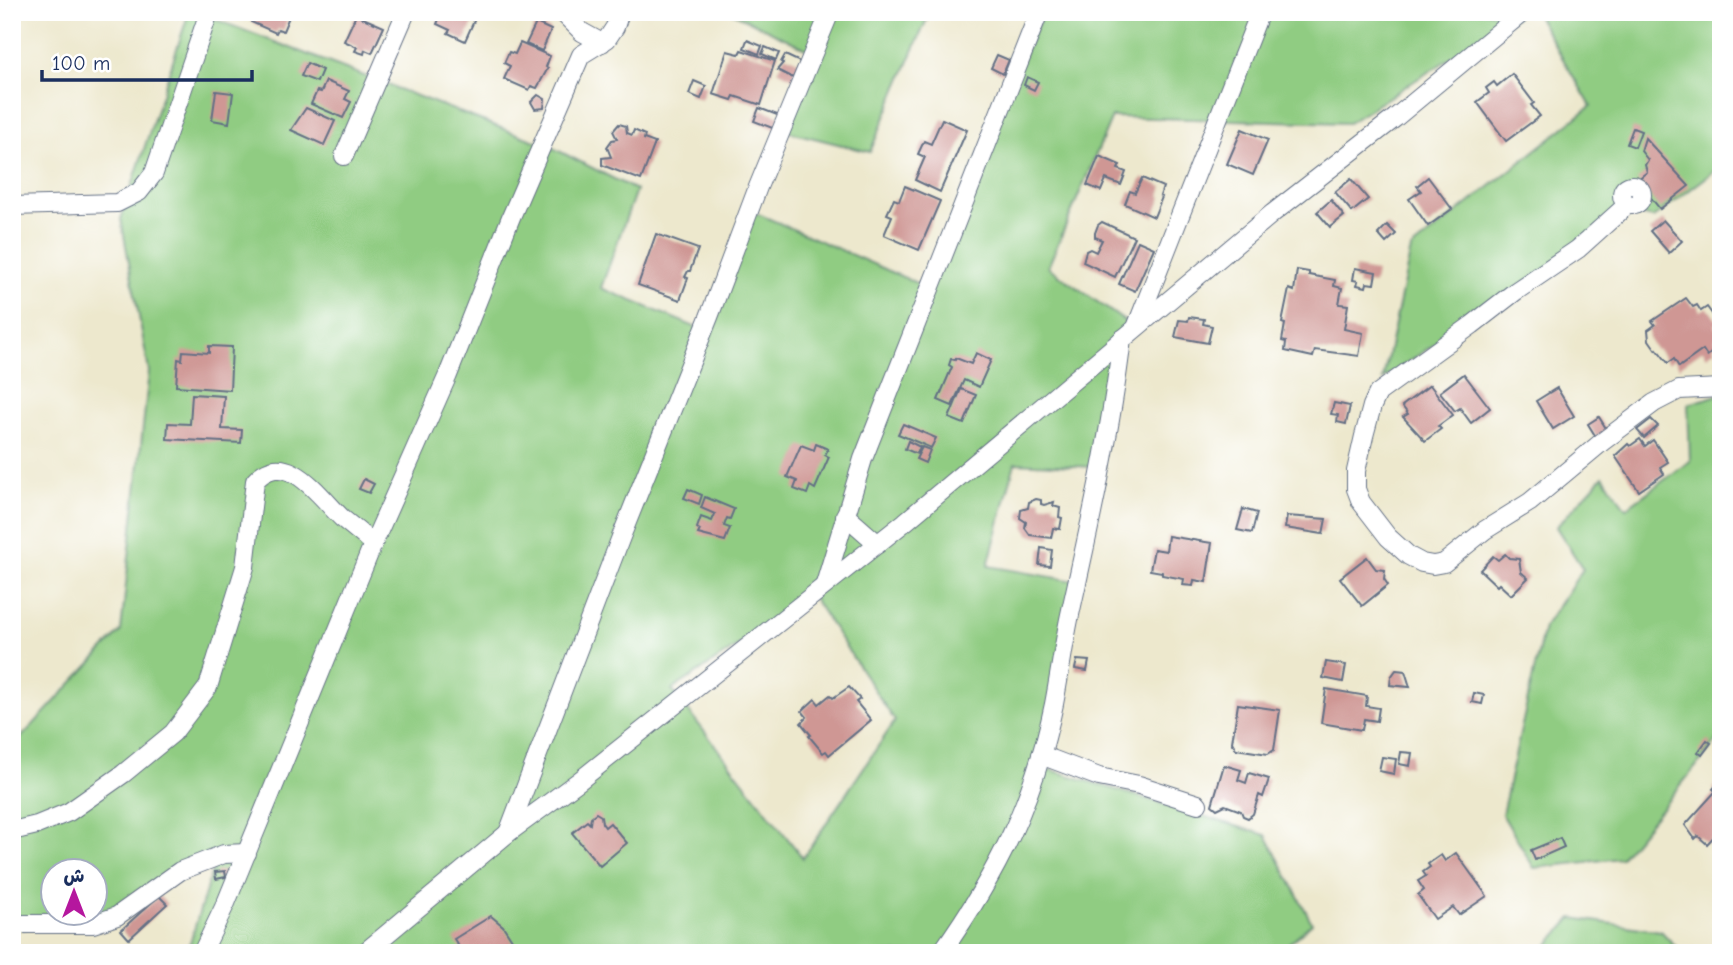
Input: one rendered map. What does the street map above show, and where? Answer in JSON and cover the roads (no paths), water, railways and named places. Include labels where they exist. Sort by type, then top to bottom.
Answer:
[{"type":"street","points":[[12,206],[117,203],[139,192],[154,173],[209,12]]},
{"type":"street","points":[[344,156],[406,12]]},
{"type":"street","points":[[202,953],[247,853],[373,544],[448,375],[511,217],[581,55],[602,43],[615,27],[620,12]]},
{"type":"street","points":[[509,833],[621,537],[758,187],[830,12]]},
{"type":"street","points":[[825,584],[845,515],[881,412],[1039,12]]},
{"type":"street","points":[[942,953],[992,876],[1012,836],[1041,755],[1129,334],[1260,12]]},
{"type":"street","points":[[364,953],[509,833],[579,781],[878,544],[1273,214],[1523,12]]},
{"type":"street","points":[[571,16],[590,38],[602,43]]},
{"type":"street","points":[[571,16],[581,55]]},
{"type":"street","points":[[1628,204],[1578,249],[1516,290],[1378,393],[1372,406],[1356,471],[1356,489],[1361,502],[1388,537],[1409,556],[1422,563],[1444,563],[1485,530],[1530,502],[1654,403],[1679,390],[1721,388]]},
{"type":"street","points":[[12,831],[37,825],[69,812],[123,774],[173,733],[208,688],[246,567],[255,481],[263,473],[274,470],[294,472],[312,485],[342,518],[373,544]]},
{"type":"street","points":[[845,515],[878,544]]},
{"type":"street","points":[[1041,755],[1099,777],[1139,785],[1198,804]]},
{"type":"street","points":[[12,925],[93,924],[117,916],[180,871],[224,854],[247,853]]}]
